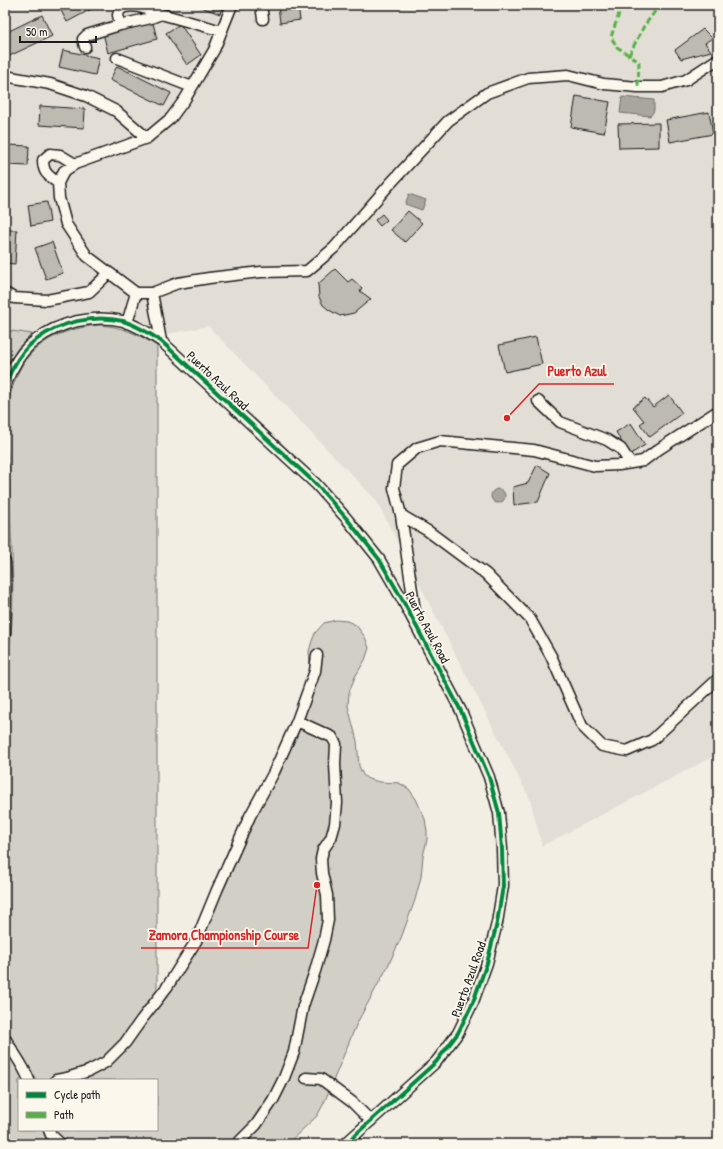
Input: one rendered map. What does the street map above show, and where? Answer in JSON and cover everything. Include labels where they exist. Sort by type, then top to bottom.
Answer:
[{"type":"street","points":[[232,5],[214,50],[185,99],[171,118],[147,138],[75,164],[64,171],[58,183],[59,198],[66,224],[87,256],[136,293],[152,293],[178,283],[209,278],[261,272],[307,271],[334,248],[448,121],[487,93],[528,78],[568,75],[604,84],[638,87],[662,87],[686,80],[718,59]]},
{"type":"street","points":[[261,5],[262,19]]},
{"type":"street","points":[[120,25],[118,16],[120,9],[125,6],[143,7],[161,14],[222,32]]},
{"type":"street","points":[[85,47],[83,39],[87,35],[161,14]]},
{"type":"street","points":[[118,58],[192,87]]},
{"type":"street","points":[[5,76],[50,84],[86,96],[116,111],[147,138]]},
{"type":"street","points":[[58,183],[47,175],[43,169],[43,160],[50,154],[60,155],[75,164]]},
{"type":"street","points":[[5,293],[14,298],[47,300],[89,292],[109,273]]},
{"type":"street","points":[[127,323],[136,293]]},
{"type":"street","points":[[152,293],[161,341]]},
{"type":"street","name":"Puerto Azul Road","points":[[5,388],[12,369],[23,352],[44,334],[62,326],[100,318],[127,323],[150,333],[161,341],[316,484],[347,519],[379,559],[461,711],[489,777],[500,813],[503,886],[497,923],[487,963],[473,1002],[458,1033],[436,1062],[345,1144]]},
{"type":"street","points":[[538,401],[560,422],[608,440],[621,450],[630,463]]},
{"type":"street","points":[[417,627],[401,515],[394,488],[397,465],[417,448],[440,441],[534,450],[595,466],[619,465],[643,461],[658,449],[718,411]]},
{"type":"street","points":[[401,515],[428,531],[486,574],[530,619],[551,656],[582,726],[602,746],[627,751],[652,740],[718,679]]},
{"type":"street","points":[[5,562],[5,633]]},
{"type":"street","points":[[62,1079],[89,1071],[106,1062],[125,1044],[167,987],[196,941],[250,816],[274,772],[297,721],[315,671],[317,655]]},
{"type":"street","points":[[237,1144],[256,1125],[284,1078],[294,1052],[303,1006],[315,972],[328,920],[327,895],[322,873],[321,859],[323,850],[331,838],[335,824],[337,803],[335,764],[336,744],[332,737],[297,721]]},
{"type":"street","points":[[5,1038],[19,1059],[29,1079]]},
{"type":"street","points":[[306,1078],[321,1079],[352,1102],[371,1121]]},
{"type":"street","points":[[50,1131],[61,1144]]},
{"type":"shaded area","points":[[5,5],[718,5],[718,754],[542,846],[530,799],[376,500],[208,326],[164,335],[143,322],[125,315],[100,311],[60,319],[32,334],[5,330]]},
{"type":"shaded area","points":[[622,97],[654,100],[654,111],[650,116],[620,113]]},
{"type":"shaded area","points":[[409,194],[426,200],[422,210],[405,204]]},
{"type":"shaded area","points":[[100,325],[123,329],[157,346],[157,991],[188,947],[245,815],[280,751],[308,678],[310,665],[309,651],[312,641],[315,633],[324,623],[336,620],[347,621],[356,625],[365,637],[369,648],[365,660],[355,677],[349,692],[348,706],[357,741],[359,766],[363,775],[368,779],[380,782],[399,783],[409,789],[416,799],[425,819],[427,840],[423,856],[421,877],[415,900],[401,938],[387,968],[357,1023],[324,1103],[317,1116],[287,1144],[5,1144],[5,668],[12,624],[13,595],[7,436],[8,410],[13,385],[24,362],[32,352],[52,338],[75,329]]},
{"type":"shaded area","points":[[5,330],[32,334],[18,348],[5,368]]},
{"type":"shaded area","points":[[495,489],[501,489],[505,493],[505,499],[501,503],[495,503],[491,499],[491,493]]},
{"type":"building","points":[[58,5],[99,5],[67,22]]},
{"type":"building","points":[[195,5],[223,5],[220,14]]},
{"type":"building","points":[[278,5],[298,5],[300,20],[280,23]]},
{"type":"building","points":[[42,15],[52,36],[5,58],[5,33]]},
{"type":"building","points":[[152,19],[157,39],[108,53],[103,33]]},
{"type":"building","points":[[180,24],[201,55],[187,65],[166,33]]},
{"type":"building","points":[[703,29],[712,38],[705,43],[711,51],[681,59],[675,50]]},
{"type":"building","points":[[63,50],[99,58],[95,75],[59,67]]},
{"type":"building","points":[[117,66],[171,93],[164,106],[110,80]]},
{"type":"building","points":[[576,96],[610,102],[604,133],[571,127]]},
{"type":"building","points":[[40,106],[85,109],[84,128],[39,125]]},
{"type":"building","points":[[709,112],[713,134],[670,142],[666,120]]},
{"type":"building","points":[[659,123],[659,147],[619,148],[618,124]]},
{"type":"building","points":[[8,145],[29,146],[28,166],[7,165]]},
{"type":"building","points":[[47,202],[50,222],[31,226],[28,205]]},
{"type":"building","points":[[408,211],[422,223],[405,242],[391,230]]},
{"type":"building","points":[[382,214],[387,220],[380,226],[375,220]]},
{"type":"building","points":[[5,230],[17,230],[15,264],[5,263]]},
{"type":"building","points":[[52,242],[63,273],[46,279],[35,248]]},
{"type":"building","points":[[335,269],[348,282],[352,279],[362,288],[360,291],[371,299],[354,313],[340,316],[323,305],[319,297],[318,284]]},
{"type":"building","points":[[536,337],[542,364],[505,372],[499,345]]},
{"type":"building","points":[[669,395],[682,413],[650,437],[640,424],[644,421],[633,407],[645,398],[653,407]]},
{"type":"building","points":[[631,423],[645,445],[629,455],[616,432]]},
{"type":"building","points":[[537,465],[550,473],[538,502],[514,505],[513,487],[528,483]]},
{"type":"marked path","points":[[622,5],[611,37],[617,47],[639,62],[638,87]]},
{"type":"marked path","points":[[629,55],[644,26],[660,5]]},
{"type":"cycle path","points":[[5,388],[12,370],[26,349],[45,334],[66,324],[89,319],[112,319],[133,325],[161,341],[316,484],[347,519],[379,559],[402,599],[461,711],[489,777],[499,813],[503,886],[497,923],[487,963],[473,1002],[458,1033],[436,1062],[345,1144]]},
{"type":"cycle path","points":[[5,562],[5,633]]},
{"type":"place","name":"Puerto Azul","points":[[507,418]]},
{"type":"place","name":"Zamora Championship Course","points":[[317,885]]}]
